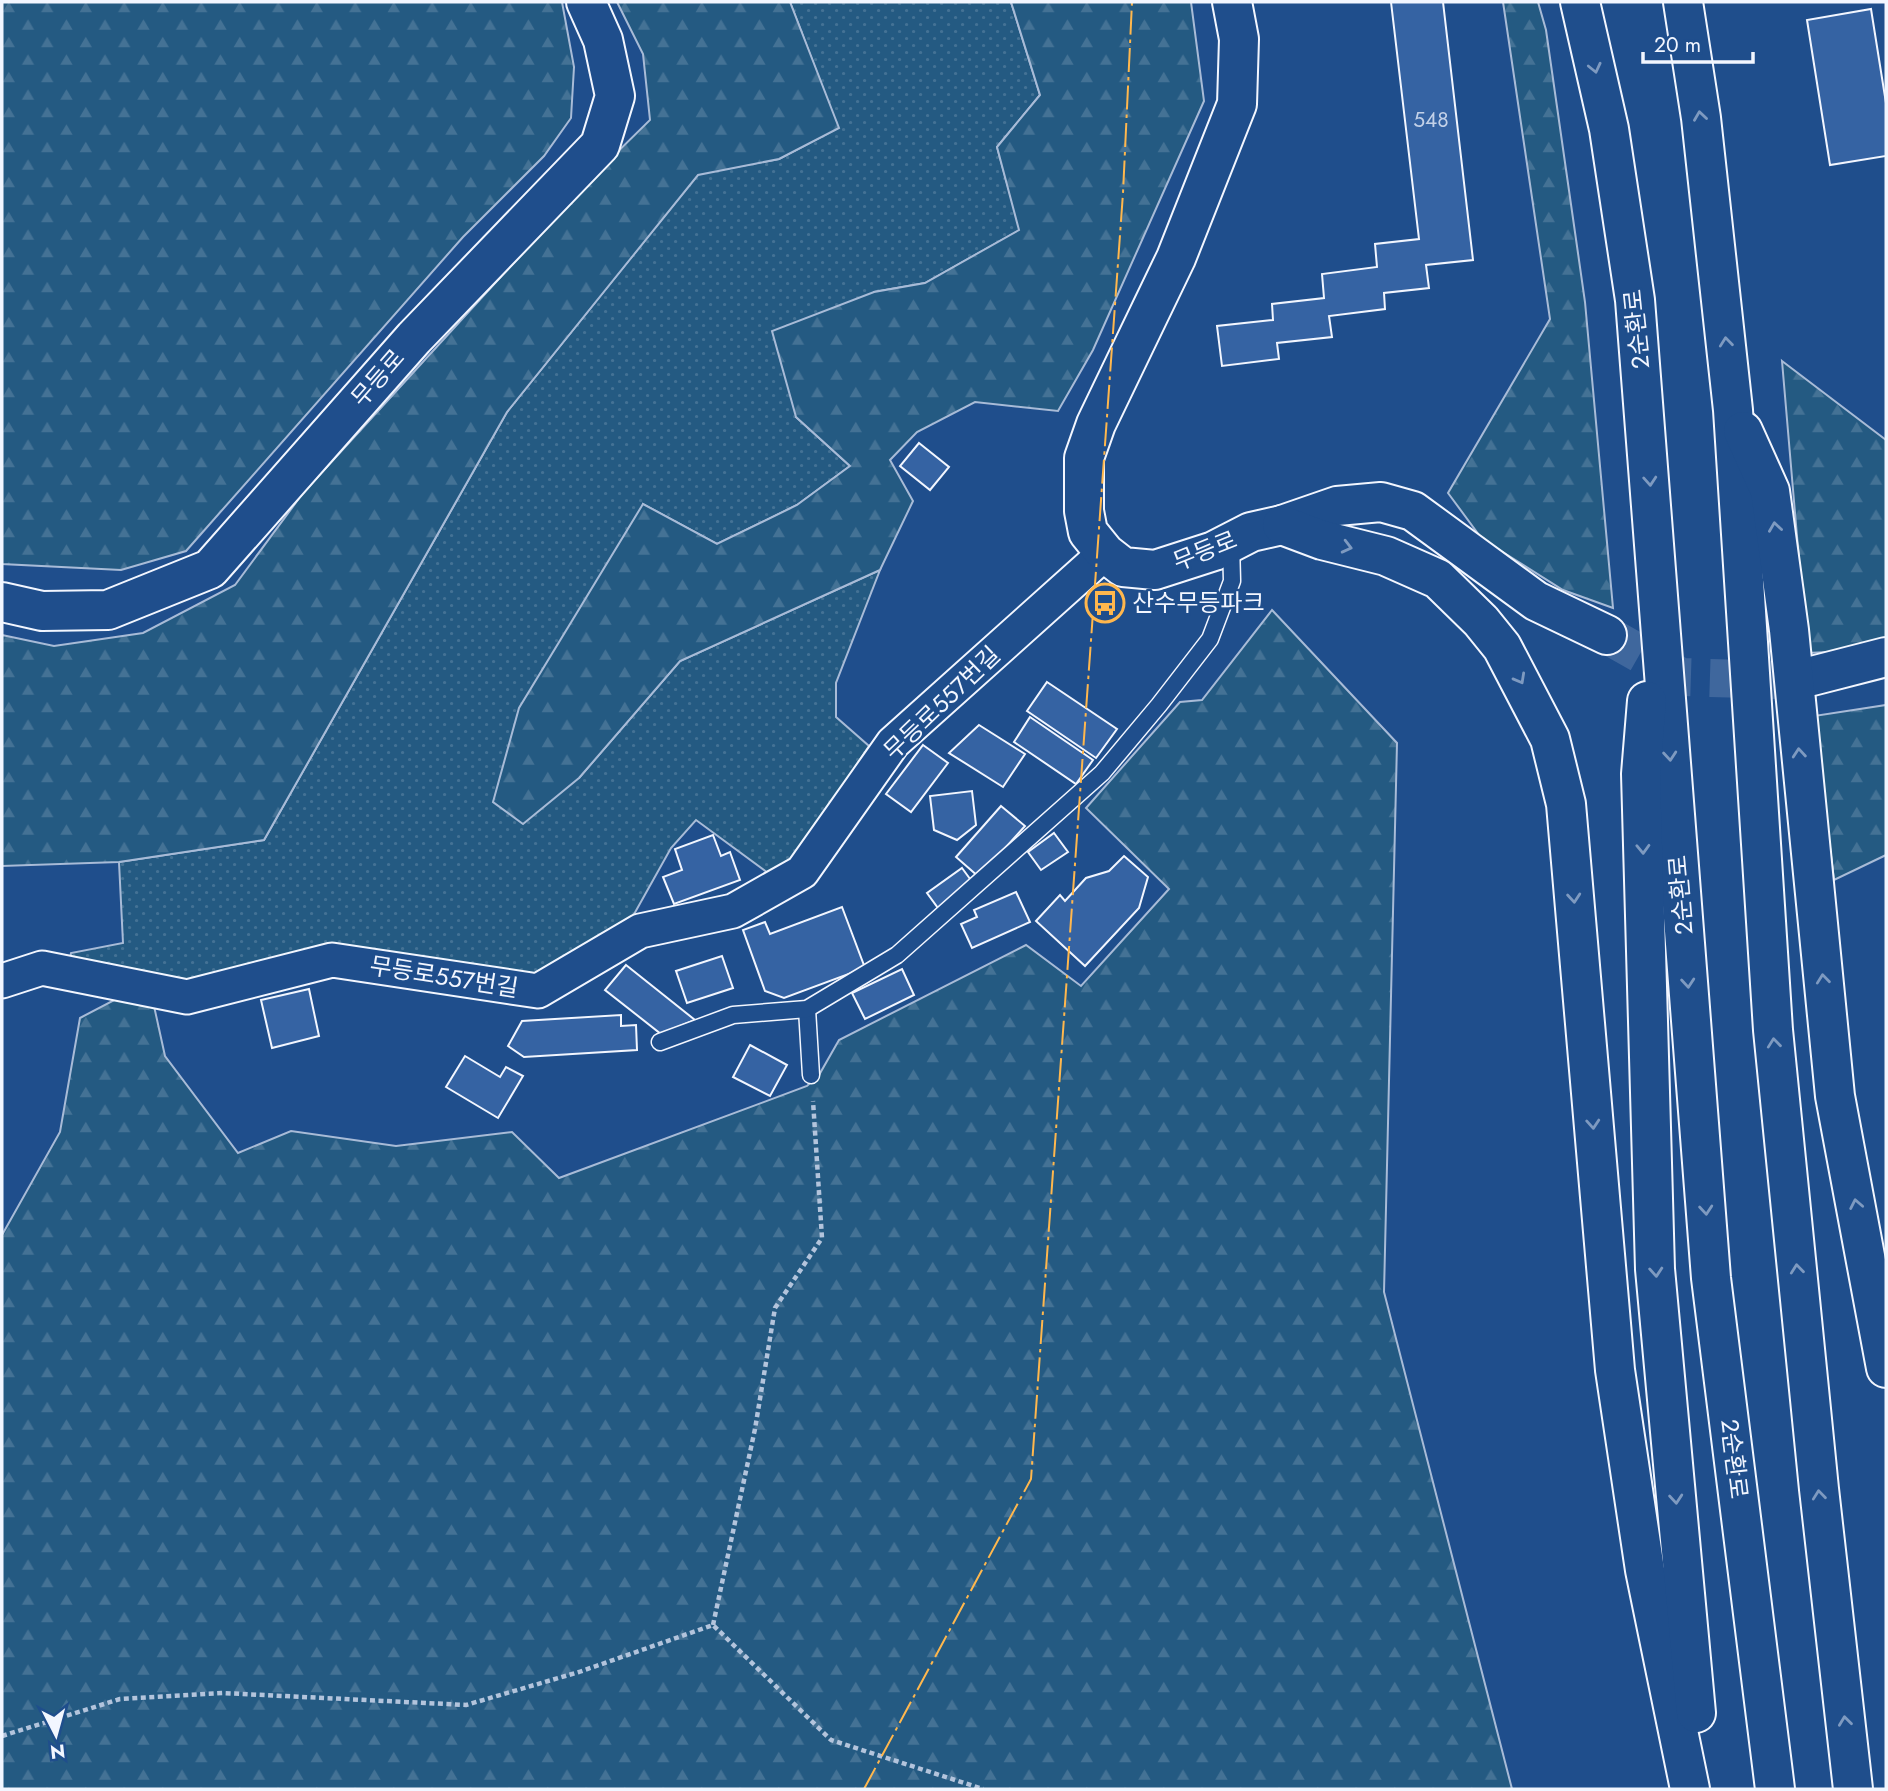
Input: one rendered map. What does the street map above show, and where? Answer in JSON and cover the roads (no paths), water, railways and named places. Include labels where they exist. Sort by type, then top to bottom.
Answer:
[{"type":"main road","name":"무등로","points":[[2,602],[43,611],[108,611],[210,569],[414,338],[600,145],[615,96],[603,40],[586,2]]},
{"type":"main road","name":"무등로","points":[[1232,2],[1239,39],[1237,104],[1176,258],[1096,424],[1084,458],[1084,511],[1088,532],[1105,553],[1123,568],[1155,570],[1173,566],[1251,532],[1282,525],[1337,506],[1381,502],[1413,511],[1536,601],[1607,635]]},
{"type":"main road","name":"2순환로","points":[[1580,2],[1609,129],[1635,300],[1711,1278],[1775,1789]]},
{"type":"main road","points":[[1683,2],[1701,118],[1734,410],[1773,1030],[1819,1489],[1853,1789]]},
{"type":"main road","points":[[1734,410],[1770,491],[1788,630],[1835,1096],[1886,1368]]},
{"type":"main road","points":[[1282,525],[1322,540],[1386,556],[1438,579],[1482,621],[1502,647],[1550,739],[1566,804],[1605,1283],[1618,1391],[1645,1570],[1689,1782]]},
{"type":"main road","points":[[1657,585],[1641,774],[1655,1269],[1697,1722],[1689,1782]]},
{"type":"main road","points":[[1812,676],[1886,657]]},
{"type":"street","name":"무등로557번길","points":[[2,981],[42,968],[187,997],[332,960],[538,991],[640,931],[733,911],[802,872],[893,743],[1105,553]]},
{"type":"lane","points":[[660,1042],[733,1015],[807,1009],[897,955],[1102,773],[1210,639],[1232,581],[1231,542]]},
{"type":"lane","points":[[807,1009],[811,1075]]},
{"type":"tunnel","points":[[1607,635],[1681,677],[1776,680],[1812,676]]},
{"type":"place","name":"산수무등파크","points":[[1105,603]]}]
